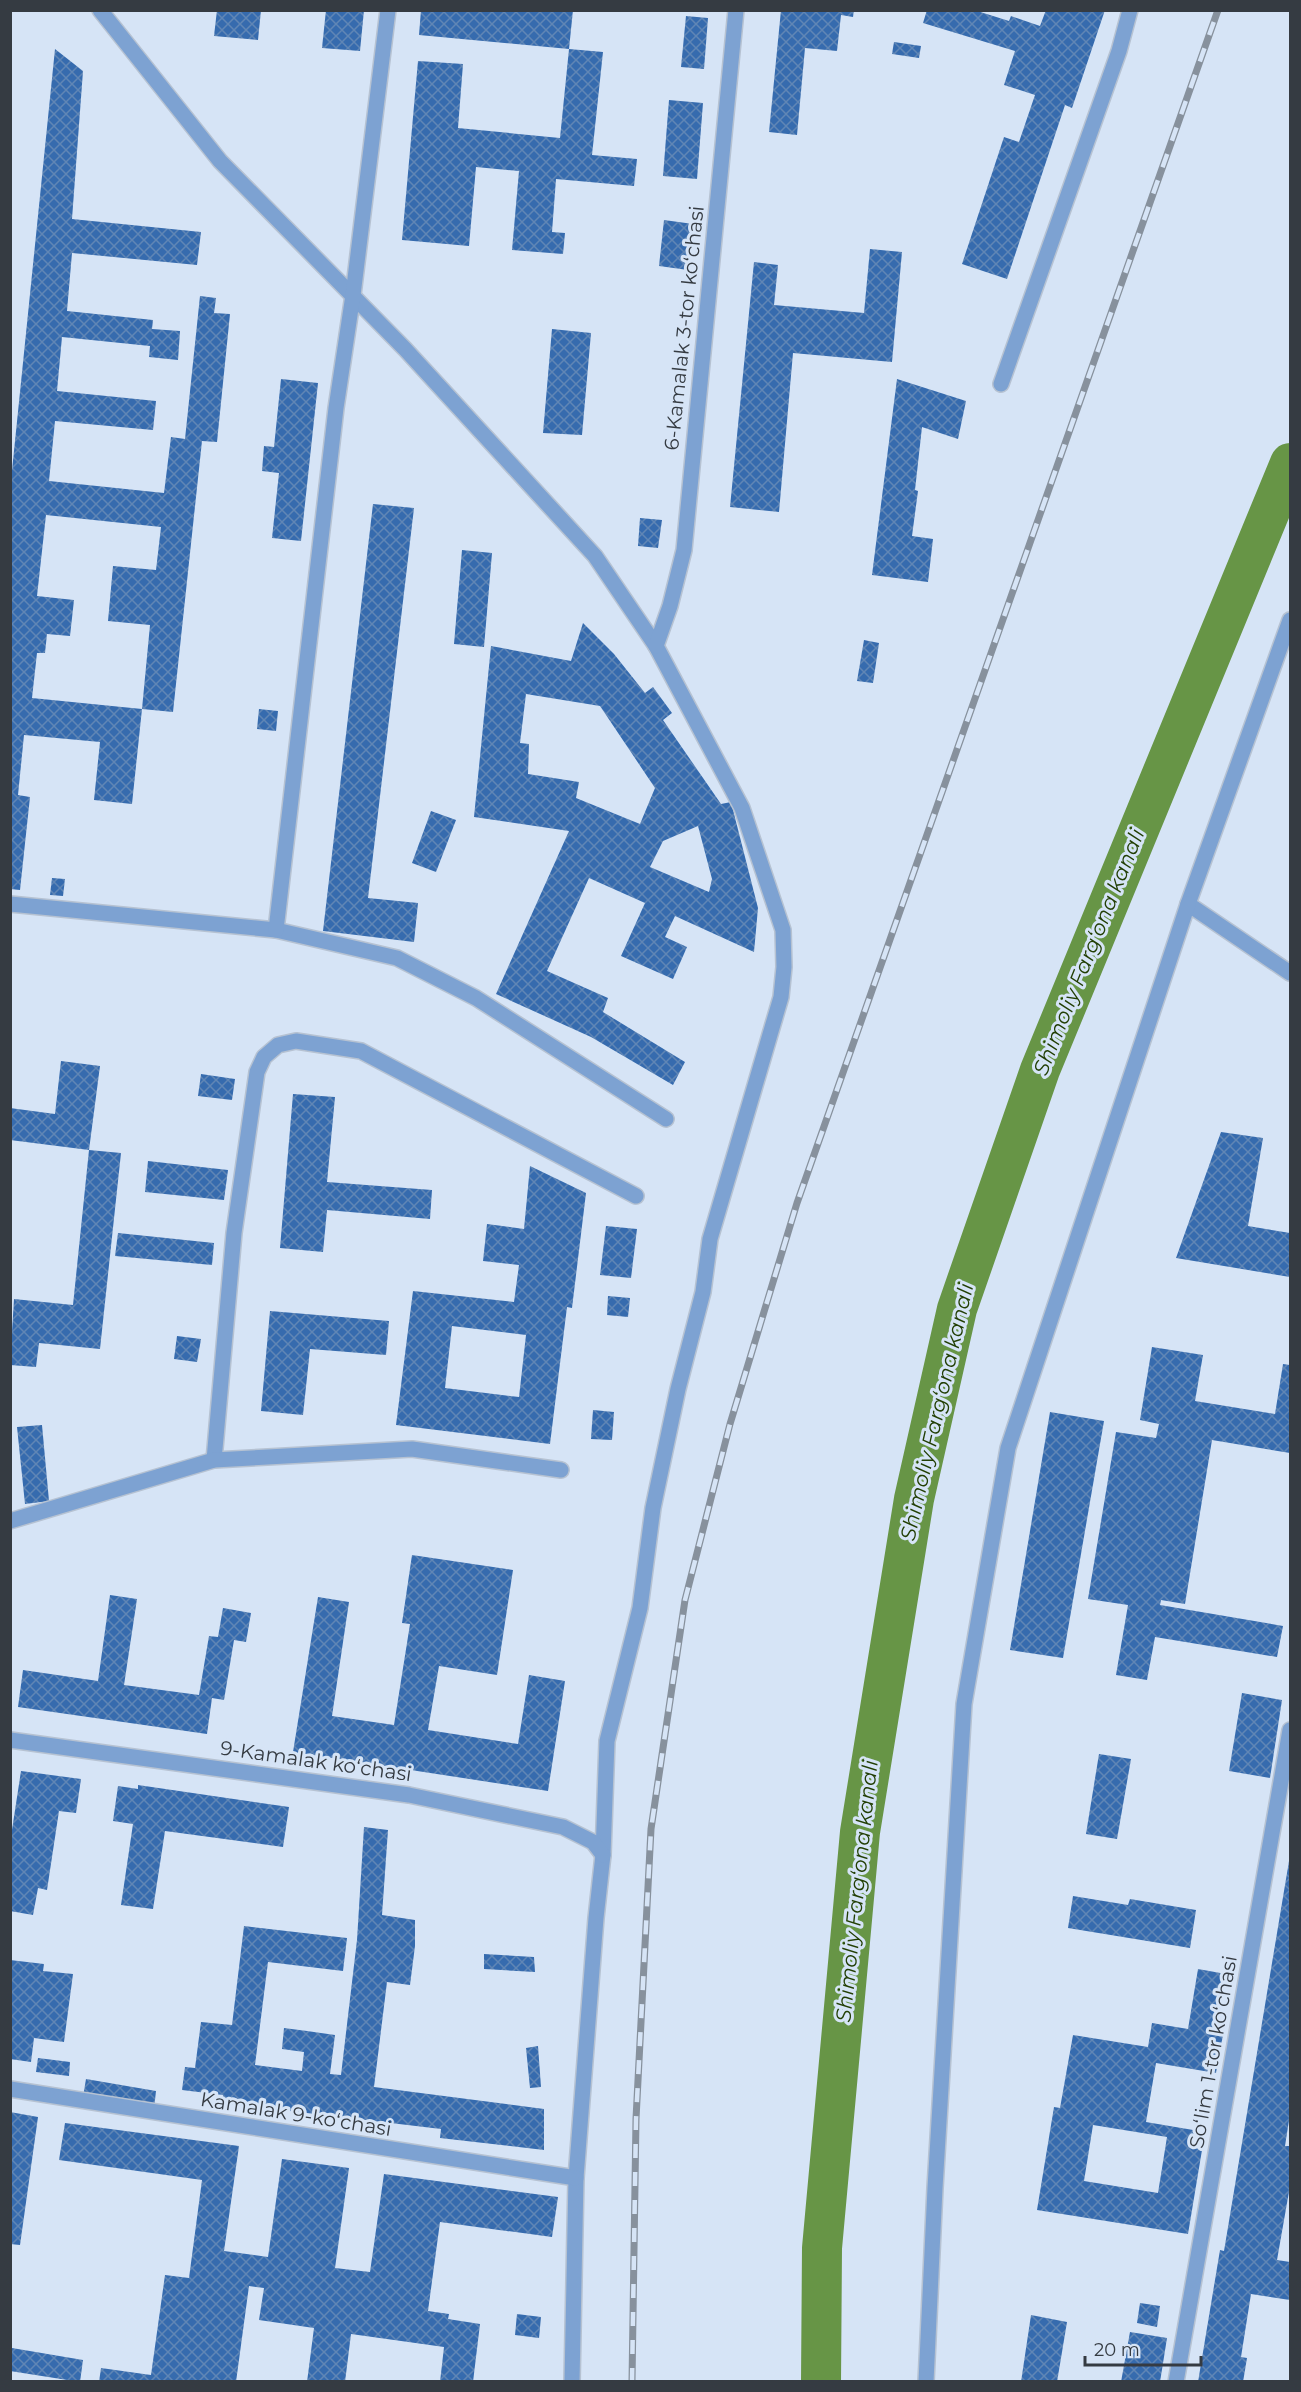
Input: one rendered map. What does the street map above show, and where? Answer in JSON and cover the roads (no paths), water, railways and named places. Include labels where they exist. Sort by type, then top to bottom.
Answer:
[{"type":"street","points":[[100,10],[220,161],[405,349],[595,556],[656,646],[742,808],[783,930],[784,967],[781,997],[710,1239],[703,1292],[678,1389],[653,1508],[640,1608],[607,1741],[607,1797],[603,1855],[576,2178],[572,2382]]},
{"type":"street","points":[[276,930],[336,408],[353,295],[388,10]]},
{"type":"street","name":"6-Kamalak 3-tor koʻchasi","points":[[656,646],[670,606],[684,550],[736,10]]},
{"type":"street","points":[[1001,384],[1119,51],[1130,10]]},
{"type":"street","points":[[926,2382],[964,1704],[1008,1448],[1188,904],[1290,620]]},
{"type":"street","points":[[10,904],[276,930],[397,958],[476,998],[666,1119]]},
{"type":"street","points":[[1188,904],[1290,974]]},
{"type":"street","points":[[214,1460],[234,1233],[257,1072],[264,1057],[278,1045],[296,1041],[361,1051],[636,1196]]},
{"type":"street","points":[[10,1521],[214,1460],[412,1449],[561,1470]]},
{"type":"street","name":"Soʻlim 1-tor koʻchasi","points":[[1176,2382],[1290,1730]]},
{"type":"street","name":"9-Kamalak koʻchasi","points":[[10,1740],[409,1795],[551,1823],[582,1835],[593,1842],[603,1855]]},
{"type":"street","name":"Kamalak 9-koʻchasi","points":[[10,2089],[576,2178]]},
{"type":"waterway","name":"Shimoliy Fargʻona kanali","points":[[821,2382],[822,2248],[860,1832],[914,1499],[957,1309],[1040,1070],[1290,463]]},
{"type":"railway","points":[[632,2382],[636,2119],[651,1829],[685,1600],[730,1424],[797,1203],[1218,10]]}]
